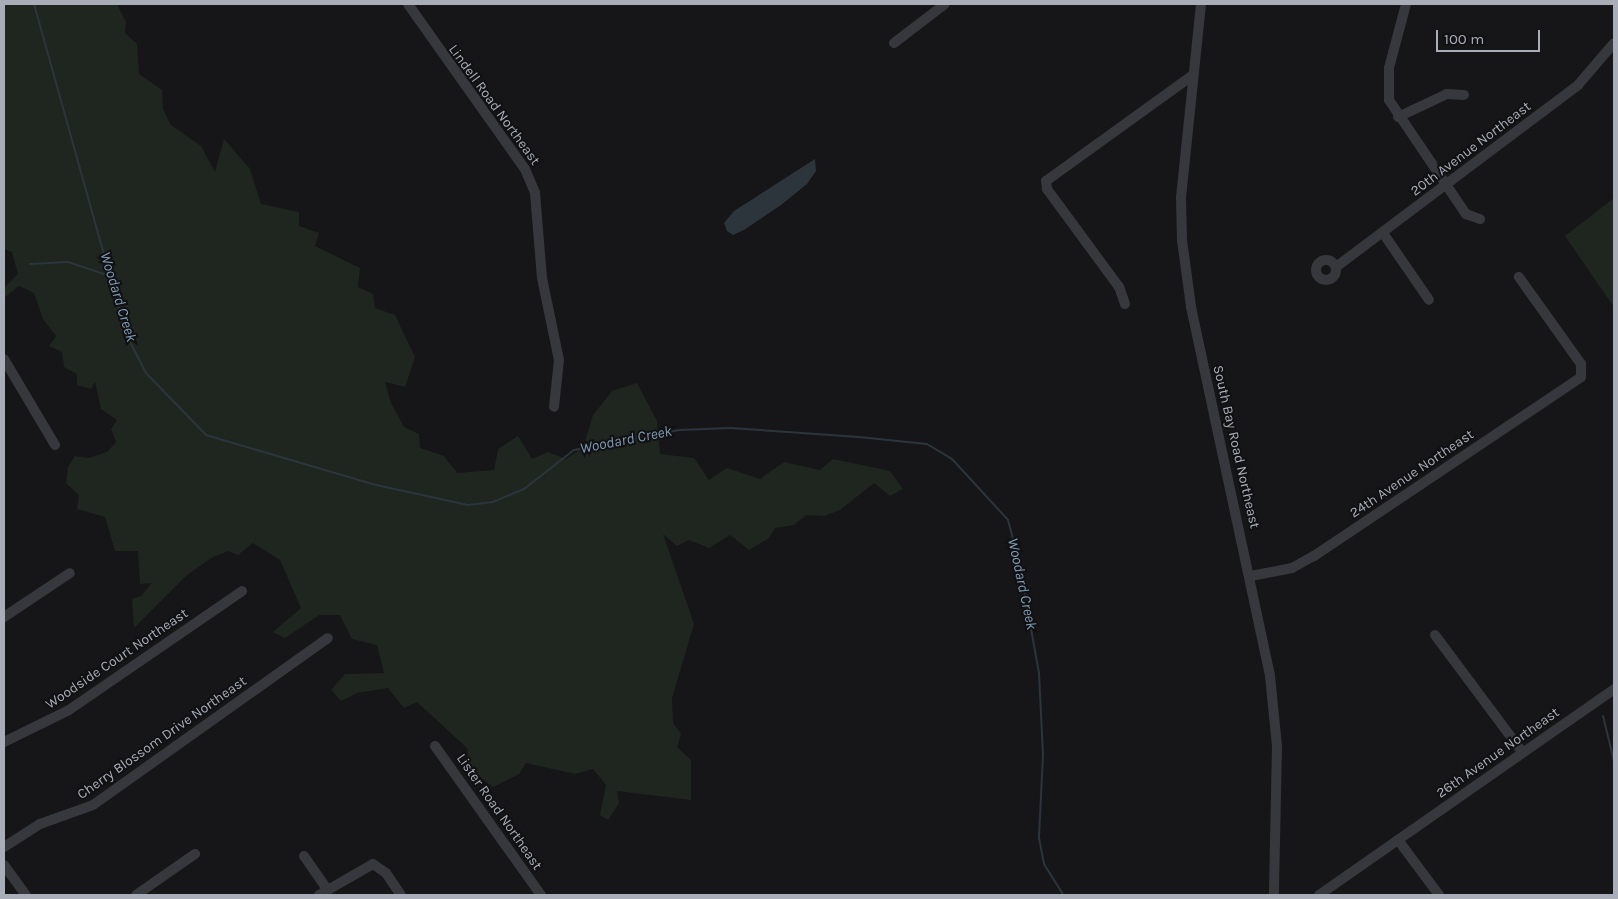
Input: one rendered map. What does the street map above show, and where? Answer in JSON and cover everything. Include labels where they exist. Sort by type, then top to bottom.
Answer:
[{"type":"street","name":"Lindell Road Northeast","points":[[408,4],[525,169],[535,193],[542,278],[559,360],[554,407]]},
{"type":"street","points":[[894,43],[945,4]]},
{"type":"street","name":"South Bay Road Northeast","points":[[1201,4],[1181,198],[1184,262],[1251,576],[1270,676],[1277,746],[1274,895]]},
{"type":"street","points":[[1406,4],[1387,79],[1398,118],[1466,214],[1480,219]]},
{"type":"street","name":"20th Avenue Northeast","points":[[1336,267],[1578,84],[1614,43]]},
{"type":"street","points":[[1125,304],[1119,288],[1047,189],[1046,181],[1193,75]]},
{"type":"street","points":[[1398,118],[1447,94],[1464,95]]},
{"type":"street","points":[[1382,233],[1429,300]]},
{"type":"street","name":"24th Avenue Northeast","points":[[1251,576],[1287,570],[1314,556],[1581,377],[1581,364],[1519,277]]},
{"type":"street","points":[[4,359],[56,445]]},
{"type":"street","points":[[4,617],[70,573]]},
{"type":"street","name":"Woodside Court Northeast","points":[[4,742],[69,710],[242,591]]},
{"type":"street","points":[[1435,635],[1523,753]]},
{"type":"street","name":"Cherry Blossom Drive Northeast","points":[[4,847],[40,824],[93,805],[328,638]]},
{"type":"street","name":"26th Avenue Northeast","points":[[1319,895],[1614,688]]},
{"type":"street","name":"Lister Road Northeast","points":[[435,746],[541,895]]},
{"type":"street","points":[[1398,840],[1439,895]]},
{"type":"street","points":[[136,895],[195,854]]},
{"type":"street","points":[[304,856],[323,892],[373,864],[386,873],[401,895]]},
{"type":"street","points":[[4,865],[26,895]]},
{"type":"shaded area","points":[[4,4],[117,4],[126,22],[125,33],[137,44],[139,74],[162,90],[163,109],[171,125],[201,146],[215,172],[224,139],[250,169],[261,204],[299,212],[299,226],[319,233],[315,246],[360,268],[358,287],[373,294],[375,308],[395,315],[415,357],[405,387],[385,382],[391,403],[404,427],[419,434],[420,448],[444,456],[457,473],[494,470],[498,449],[518,436],[532,459],[548,452],[566,459],[583,448],[593,415],[612,391],[637,383],[657,421],[660,454],[694,458],[709,480],[727,468],[760,479],[784,462],[820,470],[833,459],[890,471],[903,489],[890,496],[874,483],[840,510],[824,516],[806,515],[794,525],[775,528],[769,538],[749,550],[730,535],[709,548],[689,540],[677,546],[663,534],[694,624],[672,698],[673,723],[681,734],[677,747],[691,760],[691,800],[617,791],[619,803],[608,820],[600,815],[606,785],[593,769],[575,774],[526,763],[519,774],[493,787],[470,769],[467,748],[417,702],[404,708],[388,688],[357,693],[341,701],[331,690],[345,674],[384,673],[377,645],[352,639],[340,615],[319,615],[285,638],[273,632],[301,608],[280,560],[253,543],[238,555],[228,551],[211,558],[186,576],[134,628],[132,599],[141,596],[152,583],[140,584],[138,551],[115,551],[105,517],[77,509],[79,495],[66,483],[68,467],[75,456],[89,458],[107,452],[116,442],[111,429],[117,420],[101,409],[95,382],[91,389],[77,385],[77,374],[64,367],[62,352],[49,346],[56,336],[43,319],[34,293],[19,286],[4,298],[4,288],[18,274],[12,252],[4,249]]},
{"type":"shaded area","points":[[815,159],[816,171],[807,184],[781,205],[744,230],[733,235],[727,231],[724,223],[734,211]]},
{"type":"shaded area","points":[[1614,198],[1614,307],[1565,236]]},
{"type":"waterway","name":"Woodard Creek","points":[[34,4],[126,334],[146,373],[206,435],[376,485],[468,505],[493,502],[524,489],[574,450],[679,430],[731,428],[927,444],[952,459],[1008,520],[1019,562],[1039,673],[1043,755],[1039,838],[1044,864],[1063,895]]},
{"type":"waterway","points":[[30,264],[68,262],[110,276]]},
{"type":"waterway","points":[[1603,716],[1614,761]]}]
